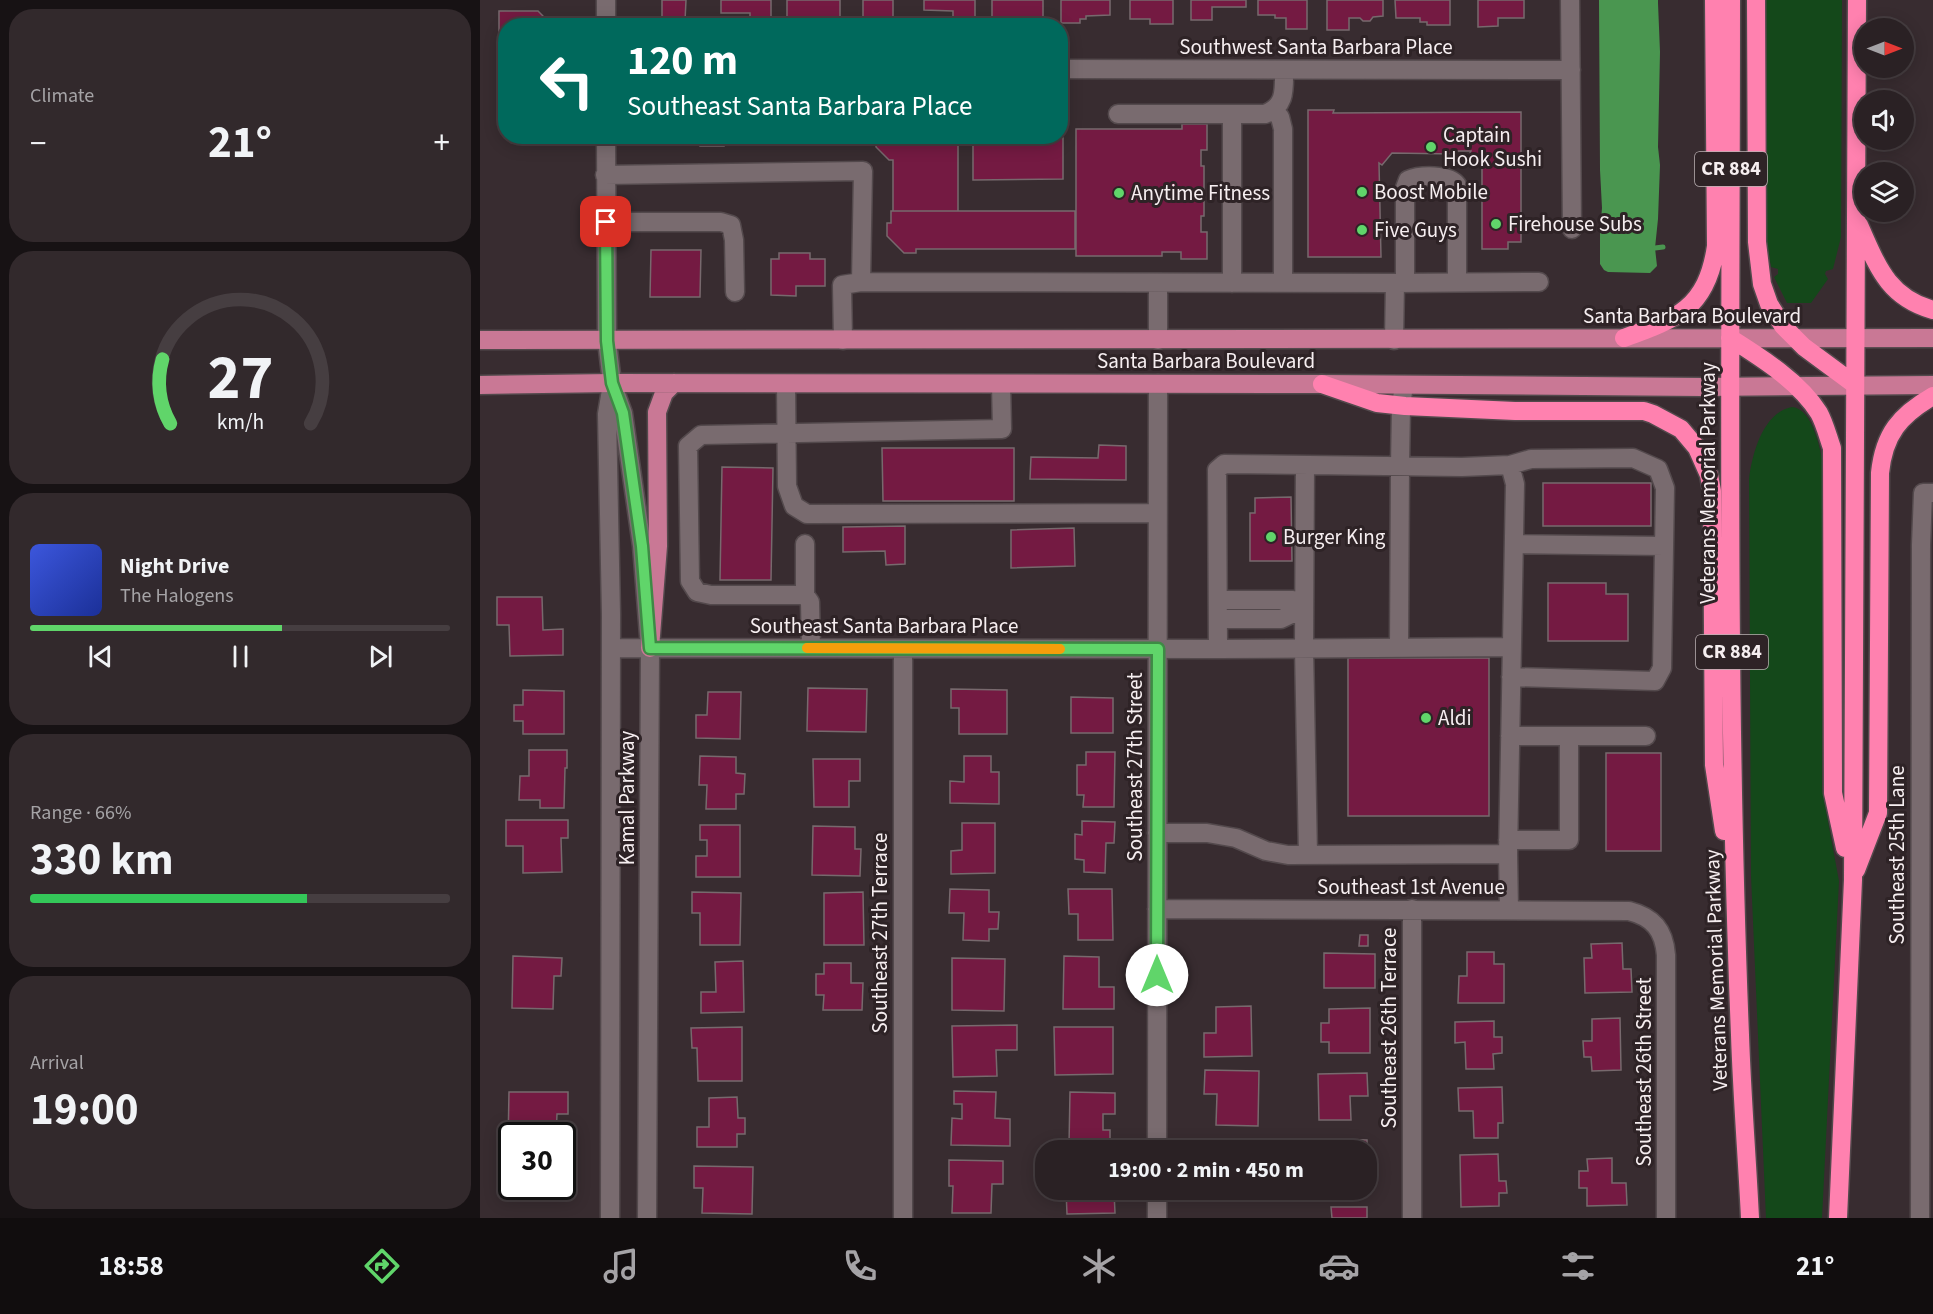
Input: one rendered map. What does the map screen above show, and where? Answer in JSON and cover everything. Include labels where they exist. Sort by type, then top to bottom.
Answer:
[{"type":"highway","points":[[1624,338],[1674,319],[1696,298],[1709,277],[1716,246],[1714,0]]},
{"type":"highway","name":"Veterans Memorial Parkway","points":[[1731,0],[1730,386],[1733,809],[1740,1036],[1750,1218]]},
{"type":"highway","points":[[1756,0],[1759,270],[1762,284],[1769,304],[1783,326],[1804,347],[1854,384]]},
{"type":"highway","points":[[1857,0],[1857,162]]},
{"type":"highway","points":[[1857,222],[1879,270],[1887,281],[1903,297],[1933,310]]},
{"type":"highway","points":[[1838,1218],[1852,880],[1857,222]]},
{"type":"highway","points":[[1730,338],[1767,362],[1805,395],[1819,413],[1832,448],[1833,793],[1852,880]]},
{"type":"highway","points":[[1322,384],[1377,403],[1401,406],[1515,411],[1644,411],[1674,424],[1697,448],[1709,476],[1712,491],[1714,765],[1736,918]]},
{"type":"highway","points":[[1852,880],[1878,813],[1880,473],[1883,449],[1898,423],[1914,408],[1933,396]]},
{"type":"main road","name":"Santa Barbara Boulevard","points":[[480,340],[1933,338]]},
{"type":"main road","name":"Santa Barbara Boulevard","points":[[480,385],[674,383],[1404,386],[1933,385]]},
{"type":"main road","points":[[650,648],[658,546],[657,412],[664,393],[674,383]]},
{"type":"street","points":[[606,0],[606,18]]},
{"type":"street","points":[[1570,0],[1572,229]]},
{"type":"street","name":"Southwest Santa Barbara Place","points":[[1068,69],[1571,70]]},
{"type":"street","points":[[1118,114],[1265,114],[1273,111],[1282,102],[1284,70]]},
{"type":"street","points":[[1273,111],[1280,117],[1283,129],[1283,283]]},
{"type":"street","points":[[1232,114],[1232,283]]},
{"type":"street","name":"Kamal Parkway","points":[[606,144],[607,341],[612,383],[623,413],[642,546],[650,648],[647,1218]]},
{"type":"street","points":[[605,176],[863,171],[861,282]]},
{"type":"street","points":[[1394,340],[1400,283],[1405,188],[1408,180],[1447,178],[1457,185],[1457,282]]},
{"type":"street","points":[[606,222],[721,222],[731,225],[734,240],[735,292]]},
{"type":"street","points":[[843,340],[842,285],[861,282],[1539,282]]},
{"type":"street","points":[[1158,283],[1158,340]]},
{"type":"street","name":"Kamal Parkway","points":[[610,1218],[610,648],[607,414],[612,383]]},
{"type":"street","points":[[786,384],[788,486],[794,506],[807,514],[1157,513]]},
{"type":"street","points":[[805,596],[711,595],[698,592],[690,581],[688,446],[701,435],[1002,429],[1001,384]]},
{"type":"street","name":"Southeast 27th Street","points":[[1157,1140],[1158,384]]},
{"type":"street","points":[[1399,648],[1401,406],[1404,386]]},
{"type":"street","points":[[1218,649],[1217,470],[1224,464],[1510,465],[1531,459],[1633,458],[1658,469],[1665,488],[1662,668],[1655,681],[1511,677]]},
{"type":"street","points":[[1305,465],[1304,648],[1308,855]]},
{"type":"street","points":[[1509,910],[1508,847],[1515,483],[1510,465]]},
{"type":"street","name":"Southeast 25th Lane","points":[[1920,1218],[1928,493]]},
{"type":"street","points":[[805,544],[805,596],[810,602],[811,648]]},
{"type":"street","points":[[1514,544],[1664,546]]},
{"type":"street","points":[[1218,600],[1293,600],[1304,608]]},
{"type":"street","points":[[1218,619],[1281,619],[1304,608]]},
{"type":"street","name":"Southeast Santa Barbara Place","points":[[610,648],[1512,647]]},
{"type":"street","name":"Southeast 27th Terrace","points":[[903,649],[903,1218]]},
{"type":"street","points":[[1510,736],[1646,736]]},
{"type":"street","points":[[1157,833],[1207,833],[1236,838],[1266,851],[1288,855],[1508,847],[1569,840],[1569,736]]},
{"type":"street","name":"Southeast 1st Avenue","points":[[1157,909],[1629,911],[1650,918],[1658,928]]},
{"type":"street","name":"Southeast 26th Terrace","points":[[1412,909],[1412,1218]]},
{"type":"street","name":"Southeast 26th Street","points":[[1658,928],[1665,942],[1666,955],[1666,1218]]},
{"type":"street","points":[[1157,1200],[1157,1218]]},
{"type":"shaded area","points":[[1599,0],[1658,0],[1660,165],[1655,248],[1657,266],[1650,273],[1608,272],[1600,264],[1602,208]]},
{"type":"shaded area","points":[[1766,0],[1842,0],[1841,237],[1833,269],[1826,271],[1828,279],[1811,303],[1787,303],[1774,277],[1778,274],[1778,269],[1771,267],[1767,242]]},
{"type":"shaded area","points":[[1792,407],[1806,415],[1811,423],[1824,470],[1822,789],[1839,881],[1822,1218],[1766,1218],[1751,876],[1749,479],[1756,447],[1766,425],[1773,417]]},
{"type":"building","points":[[662,0],[686,0],[685,18],[662,18]]},
{"type":"building","points":[[721,0],[771,0],[771,18],[750,18],[750,13],[721,13]]},
{"type":"building","points":[[787,0],[840,0],[840,18],[787,18]]},
{"type":"building","points":[[863,0],[893,0],[893,18],[863,18]]},
{"type":"building","points":[[924,0],[975,0],[975,18],[953,17],[953,11],[924,10]]},
{"type":"building","points":[[992,0],[1043,0],[1043,18],[992,18]]},
{"type":"building","points":[[1061,0],[1110,0],[1110,15],[1086,16],[1086,19],[1080,19],[1080,23],[1068,23],[1068,18],[1061,18]]},
{"type":"building","points":[[1130,0],[1173,0],[1173,24],[1150,24],[1150,19],[1130,19]]},
{"type":"building","points":[[1191,0],[1246,0],[1246,7],[1212,7],[1212,20],[1191,20]]},
{"type":"building","points":[[1258,0],[1307,0],[1307,29],[1286,29],[1286,18],[1275,18],[1275,15],[1258,15]]},
{"type":"building","points":[[1327,0],[1383,0],[1383,16],[1373,17],[1370,21],[1349,18],[1349,30],[1327,30]]},
{"type":"building","points":[[1395,0],[1450,0],[1450,25],[1427,25],[1427,22],[1420,22],[1420,18],[1396,18]]},
{"type":"building","points":[[1478,0],[1524,0],[1524,18],[1498,18],[1498,26],[1478,27]]},
{"type":"building","points":[[499,11],[538,11],[543,16],[543,18],[499,18]]},
{"type":"building","points":[[1308,110],[1334,110],[1333,113],[1521,112],[1521,242],[1508,242],[1508,249],[1482,249],[1482,165],[1470,153],[1471,151],[1455,151],[1455,154],[1392,153],[1382,165],[1379,163],[1381,257],[1308,257]]},
{"type":"building","points":[[1182,124],[1207,124],[1207,150],[1201,150],[1201,166],[1204,166],[1204,216],[1201,216],[1201,232],[1207,232],[1207,259],[1181,259],[1181,252],[1162,252],[1162,256],[1076,256],[1076,129],[1182,129]]},
{"type":"building","points":[[700,144],[724,144],[724,146],[700,146]]},
{"type":"building","points":[[876,144],[958,144],[958,211],[893,211],[893,160],[889,160],[876,147]]},
{"type":"building","points":[[973,144],[1063,144],[1063,179],[973,180]]},
{"type":"building","points":[[891,211],[1075,211],[1075,249],[916,249],[916,253],[904,253],[887,236],[887,223],[891,223]]},
{"type":"building","points":[[651,250],[701,250],[700,297],[650,297]]},
{"type":"building","points":[[779,253],[810,253],[810,259],[825,259],[825,286],[796,286],[796,296],[771,295],[771,259],[779,259]]},
{"type":"building","points":[[1099,445],[1126,446],[1126,480],[1030,479],[1031,457],[1098,458]]},
{"type":"building","points":[[882,448],[1014,448],[1014,501],[883,501]]},
{"type":"building","points":[[722,467],[773,468],[771,580],[720,580]]},
{"type":"building","points":[[1543,483],[1651,483],[1651,526],[1543,526]]},
{"type":"building","name":"Burger King","points":[[1291,497],[1292,561],[1250,561],[1250,513],[1255,513],[1255,498]]},
{"type":"building","points":[[905,526],[905,564],[886,565],[885,551],[843,552],[843,527]]},
{"type":"building","points":[[1074,528],[1075,566],[1011,568],[1011,530]]},
{"type":"building","points":[[1548,583],[1606,583],[1606,594],[1628,594],[1628,641],[1548,641]]},
{"type":"building","points":[[497,597],[542,597],[543,630],[563,629],[563,655],[510,656],[509,625],[497,625]]},
{"type":"building","points":[[1348,658],[1489,658],[1489,816],[1348,816]]},
{"type":"building","points":[[808,688],[867,689],[866,732],[807,731]]},
{"type":"building","points":[[951,689],[1007,690],[1007,734],[959,734],[959,708],[951,708]]},
{"type":"building","points":[[523,690],[564,691],[564,734],[523,734],[523,721],[514,721],[514,705],[523,705]]},
{"type":"building","points":[[708,692],[741,692],[740,739],[696,738],[696,715],[707,715]]},
{"type":"building","points":[[1071,697],[1113,698],[1113,733],[1071,733]]},
{"type":"building","points":[[529,750],[567,750],[564,808],[540,808],[540,800],[519,800],[520,776],[529,776]]},
{"type":"building","points":[[1086,752],[1115,752],[1114,807],[1083,807],[1084,795],[1077,795],[1077,765],[1086,765]]},
{"type":"building","points":[[1606,753],[1661,753],[1661,851],[1606,851]]},
{"type":"building","points":[[700,756],[736,757],[736,773],[745,774],[744,794],[736,794],[736,809],[706,809],[707,785],[699,785]]},
{"type":"building","points":[[964,756],[991,756],[991,772],[999,772],[999,804],[950,803],[950,781],[964,782]]},
{"type":"building","points":[[813,759],[860,759],[860,781],[849,781],[849,807],[814,807]]},
{"type":"building","points":[[506,820],[568,820],[568,838],[561,838],[562,872],[523,873],[523,846],[506,846]]},
{"type":"building","points":[[1082,821],[1115,822],[1114,843],[1106,843],[1105,873],[1084,872],[1084,860],[1075,859],[1075,834],[1082,835]]},
{"type":"building","points":[[962,823],[995,823],[995,873],[951,874],[951,851],[962,850]]},
{"type":"building","points":[[700,825],[740,825],[740,877],[696,877],[696,856],[707,856],[707,840],[700,840]]},
{"type":"building","points":[[813,826],[855,827],[855,849],[861,849],[860,876],[812,875]]},
{"type":"building","points":[[950,889],[989,890],[989,912],[999,912],[998,929],[989,929],[989,941],[963,940],[964,913],[949,913]]},
{"type":"building","points":[[1068,889],[1112,889],[1113,940],[1078,940],[1078,914],[1069,914]]},
{"type":"building","points":[[692,892],[741,893],[740,945],[700,945],[700,913],[692,913]]},
{"type":"building","points":[[863,892],[864,945],[824,945],[824,893]]},
{"type":"building","points":[[1360,935],[1368,935],[1368,946],[1359,946]]},
{"type":"building","points":[[1622,943],[1623,969],[1631,969],[1632,992],[1585,993],[1584,958],[1592,958],[1591,944]]},
{"type":"building","points":[[1467,952],[1494,952],[1494,964],[1504,964],[1504,1003],[1458,1003],[1459,976],[1467,976]]},
{"type":"building","points":[[1324,953],[1375,954],[1375,988],[1324,988]]},
{"type":"building","points":[[513,956],[562,958],[561,976],[554,976],[553,1009],[512,1008]]},
{"type":"building","points":[[1064,956],[1099,957],[1099,987],[1114,987],[1114,1009],[1063,1009]]},
{"type":"building","points":[[952,958],[1005,959],[1004,1011],[952,1010]]},
{"type":"building","points":[[743,961],[744,1012],[701,1013],[701,992],[716,992],[715,962]]},
{"type":"building","points":[[824,963],[851,963],[851,983],[863,983],[862,1010],[823,1010],[824,995],[816,995],[816,974],[824,974]]},
{"type":"building","points":[[1251,1006],[1252,1056],[1204,1057],[1204,1033],[1216,1033],[1216,1007]]},
{"type":"building","points":[[1370,1008],[1370,1053],[1329,1053],[1329,1042],[1321,1042],[1321,1023],[1329,1023],[1329,1009]]},
{"type":"building","points":[[1620,1018],[1621,1070],[1592,1071],[1591,1057],[1584,1057],[1583,1041],[1592,1041],[1592,1019]]},
{"type":"building","points":[[1494,1021],[1494,1037],[1502,1037],[1502,1053],[1493,1054],[1494,1069],[1466,1069],[1465,1042],[1455,1043],[1455,1022]]},
{"type":"building","points":[[1017,1025],[1017,1050],[996,1050],[997,1076],[953,1077],[952,1026]]},
{"type":"building","points":[[742,1027],[742,1081],[698,1081],[697,1048],[692,1048],[691,1028]]},
{"type":"building","points":[[1054,1027],[1113,1027],[1113,1074],[1055,1075]]},
{"type":"building","points":[[1205,1070],[1259,1071],[1258,1126],[1216,1125],[1217,1094],[1204,1094]]},
{"type":"building","points":[[1367,1073],[1368,1096],[1350,1096],[1351,1120],[1319,1120],[1318,1074]]},
{"type":"building","points":[[1502,1087],[1503,1123],[1498,1123],[1498,1138],[1474,1138],[1473,1111],[1459,1111],[1458,1088]]},
{"type":"building","points":[[954,1091],[996,1092],[995,1118],[1010,1119],[1010,1146],[951,1145],[952,1118],[962,1119],[962,1104],[954,1104]]},
{"type":"building","points":[[509,1092],[568,1092],[568,1114],[557,1114],[557,1122],[508,1122]]},
{"type":"building","points":[[1070,1092],[1115,1093],[1115,1114],[1103,1114],[1103,1130],[1110,1130],[1110,1140],[1069,1140]]},
{"type":"building","points":[[737,1097],[738,1118],[745,1118],[745,1134],[737,1134],[737,1147],[697,1147],[697,1127],[709,1127],[709,1098]]},
{"type":"building","points":[[1498,1154],[1499,1181],[1506,1181],[1507,1193],[1499,1193],[1499,1206],[1461,1207],[1460,1155]]},
{"type":"building","points":[[1612,1158],[1612,1183],[1626,1183],[1627,1205],[1587,1206],[1587,1188],[1579,1188],[1579,1171],[1588,1171],[1587,1159]]},
{"type":"building","points":[[949,1160],[1003,1161],[1003,1184],[992,1184],[991,1213],[952,1213],[953,1186],[949,1186]]},
{"type":"building","points":[[694,1166],[753,1167],[752,1214],[702,1213],[703,1188],[694,1188]]},
{"type":"building","points":[[1066,1200],[1114,1200],[1115,1213],[1067,1214]]},
{"type":"building","points":[[1331,1207],[1367,1207],[1367,1218],[1332,1218]]},
{"type":"waterway","points":[[1655,248],[1663,247]]},
{"type":"slow traffic","points":[[807,648],[1060,649]]},
{"type":"place","name":"Captain Hook Sushi","points":[[1431,147]]},
{"type":"place","name":"Boost Mobile","points":[[1362,192]]},
{"type":"place","name":"Anytime Fitness","points":[[1119,193]]},
{"type":"place","name":"Firehouse Subs","points":[[1496,224]]},
{"type":"place","name":"Five Guys","points":[[1362,230]]},
{"type":"place","name":"Burger King","points":[[1271,537]]},
{"type":"place","name":"Aldi","points":[[1426,718]]},
{"type":"route","points":[[606,222],[607,341],[612,383],[623,413],[642,546],[650,648],[1158,649],[1157,975]]}]
